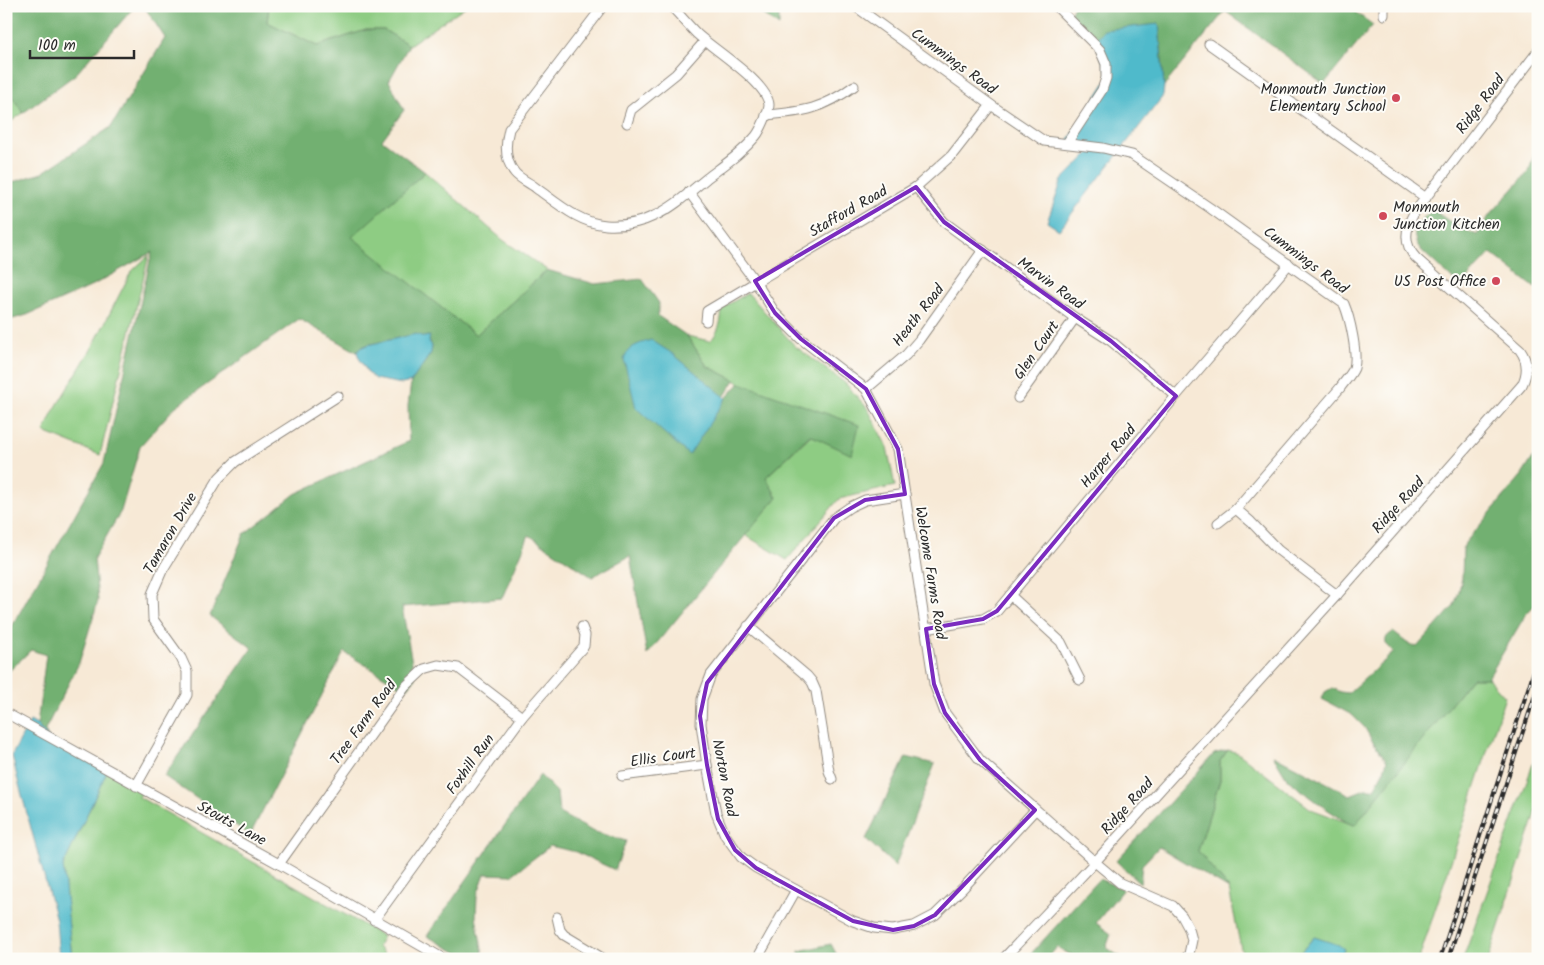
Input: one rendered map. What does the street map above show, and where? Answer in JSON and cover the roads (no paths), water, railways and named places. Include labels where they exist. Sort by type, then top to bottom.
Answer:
[{"type":"street","points":[[603,6],[509,130],[506,142],[507,157],[514,173],[572,213],[587,220],[604,224],[624,224],[656,216],[741,153],[757,135],[766,115],[769,105],[757,83],[705,41],[671,6]]},
{"type":"street","name":"Cummings Road","points":[[855,6],[991,105],[1044,141],[1120,151],[1132,155],[1344,304],[1349,317],[1353,339],[1354,368],[1340,388],[1236,509],[1218,523]]},
{"type":"street","points":[[1056,6],[1100,50],[1106,64],[1106,78],[1102,90],[1067,143]]},
{"type":"street","points":[[627,123],[631,110],[676,74],[705,41]]},
{"type":"street","points":[[1209,44],[1426,198]]},
{"type":"street","name":"Ridge Road","points":[[1004,959],[1095,862],[1337,595],[1518,390],[1526,376],[1526,361],[1518,347],[1416,258],[1410,250],[1406,239],[1408,226],[1414,213],[1538,51]]},
{"type":"street","points":[[766,115],[799,112],[824,105],[854,86]]},
{"type":"street","name":"Stafford Road","points":[[706,321],[707,311],[916,187],[952,155],[991,105]]},
{"type":"street","name":"Marvin Road","points":[[916,187],[944,222],[1075,318],[1111,341],[1176,396]]},
{"type":"street","name":"Welcome Farms Road","points":[[689,192],[755,281],[775,313],[800,339],[866,389],[898,449],[934,684],[945,713],[980,760],[1095,862],[1120,883],[1173,906],[1182,916],[1192,940],[1189,954],[1185,959]]},
{"type":"street","name":"Heath Road","points":[[866,389],[906,355],[919,340],[983,250]]},
{"type":"street","name":"Harper Road","points":[[926,629],[983,618],[997,611],[1289,264]]},
{"type":"street","name":"Glen Court","points":[[1018,398],[1075,318]]},
{"type":"street","name":"Tamaron Drive","points":[[136,786],[187,695],[187,671],[181,658],[153,619],[152,594],[162,571],[219,478],[235,462],[338,396]]},
{"type":"street","name":"Norton Road","points":[[905,494],[865,500],[834,518],[715,668],[704,691],[700,716],[718,819],[730,843],[748,863],[853,921],[867,926],[892,930],[914,926],[935,915],[1036,810]]},
{"type":"street","points":[[1236,509],[1278,550],[1337,595]]},
{"type":"street","points":[[1010,595],[1060,642],[1080,680]]},
{"type":"street","points":[[748,626],[812,682],[816,691],[829,771],[832,779]]},
{"type":"street","name":"Foxhill Run","points":[[374,920],[522,717],[584,646],[585,635],[582,627]]},
{"type":"street","name":"Tree Farm Road","points":[[279,864],[405,687],[424,669],[438,665],[458,668],[522,717]]},
{"type":"street","name":"Stouts Lane","points":[[6,713],[279,864],[444,959]]},
{"type":"street","name":"Ellis Court","points":[[622,776],[707,764]]},
{"type":"street","points":[[757,959],[796,890]]},
{"type":"street","points":[[557,916],[560,930],[564,935],[604,959]]},
{"type":"water","points":[[1159,24],[1164,86],[1163,96],[1059,230],[1047,222],[1062,180],[1094,148],[1066,144],[1109,77],[1095,42],[1104,30]]},
{"type":"water","points":[[416,334],[424,337],[430,336],[429,341],[432,346],[431,353],[411,382],[402,384],[375,379],[368,373],[359,358],[357,352],[360,348],[367,345]]},
{"type":"water","points":[[651,340],[673,354],[726,398],[689,455],[636,408],[624,360],[631,349],[638,344]]},
{"type":"water","points":[[30,721],[37,725],[48,738],[109,767],[63,866],[72,959],[59,959],[56,920],[12,755]]},
{"type":"water","points":[[1314,937],[1339,945],[1344,949],[1340,959],[1295,959]]},
{"type":"railway","points":[[1440,959],[1538,658]]},
{"type":"railway","points":[[1448,959],[1538,686]]},
{"type":"place","name":"Monmouth Junction Elementary School","points":[[1396,98]]},
{"type":"place","name":"Monmouth Junction Kitchen","points":[[1383,216]]},
{"type":"place","name":"US Post Office","points":[[1496,281]]}]
